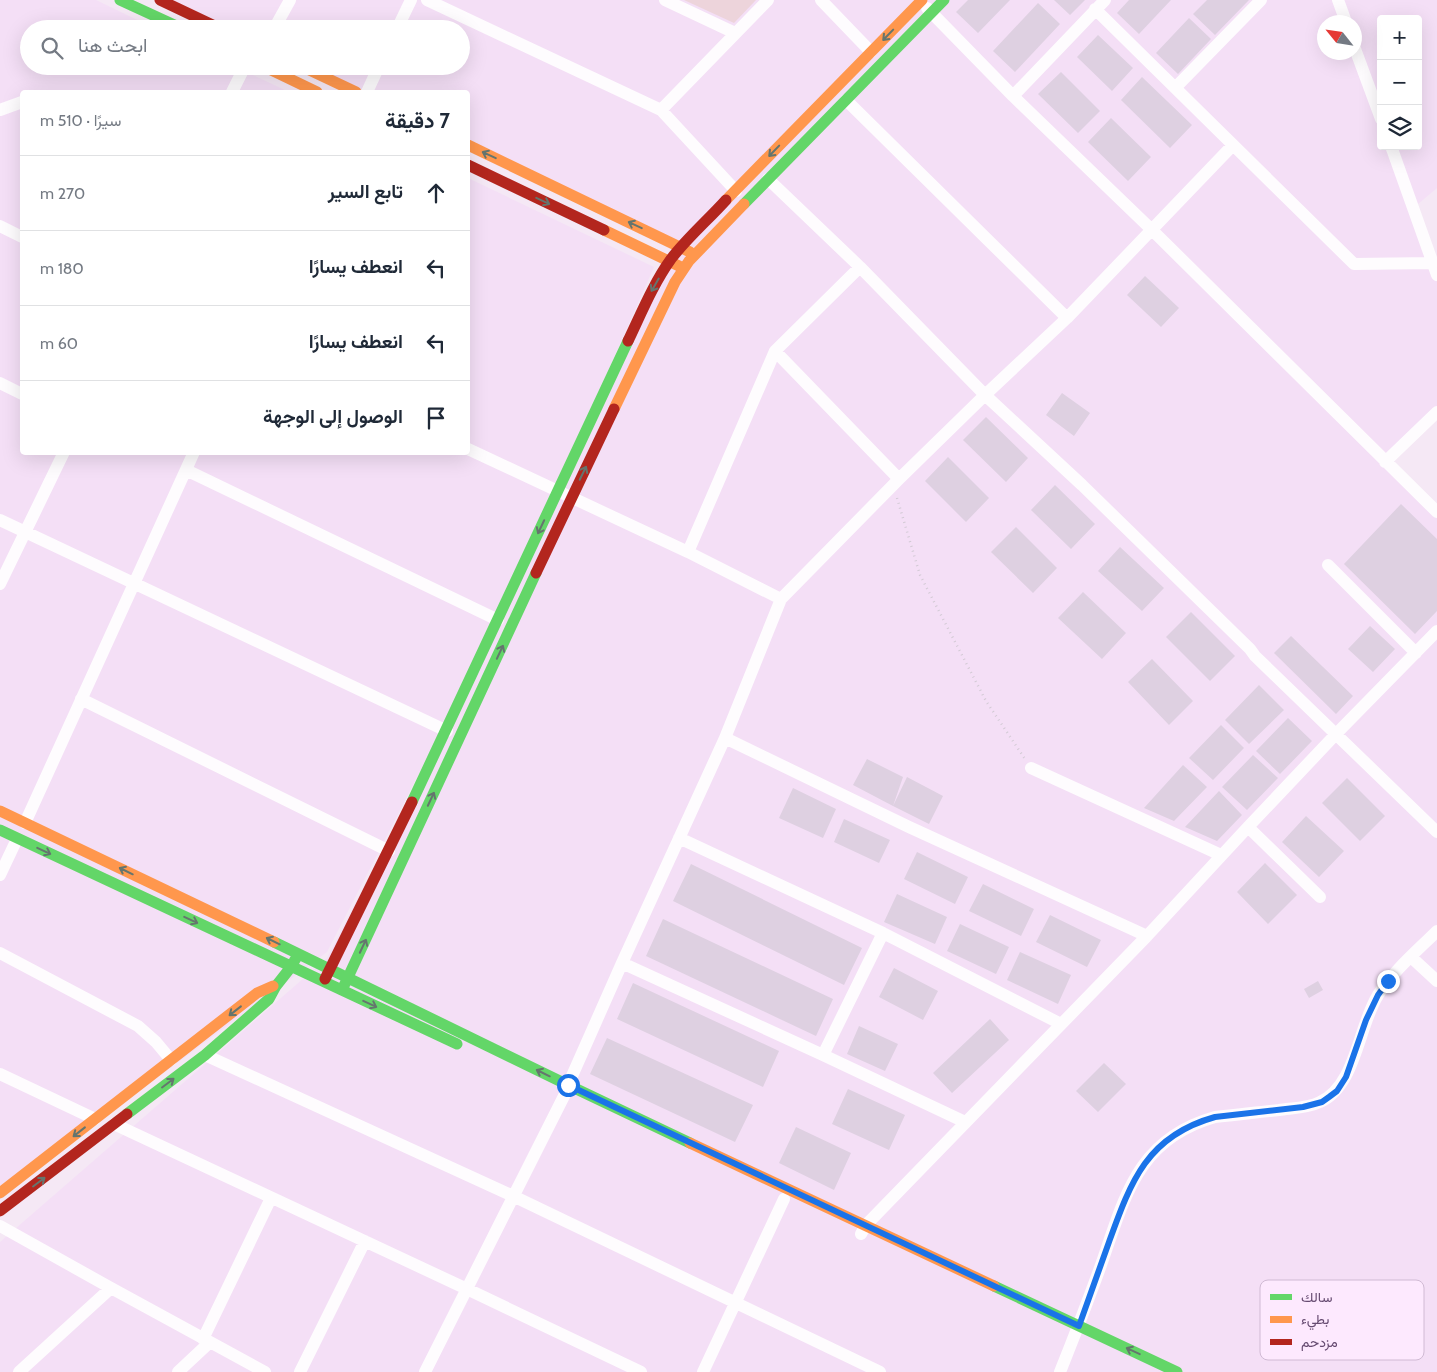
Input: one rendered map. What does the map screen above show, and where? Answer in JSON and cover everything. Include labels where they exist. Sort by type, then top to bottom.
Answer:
[{"type":"street","points":[[120,0],[163,20]]},
{"type":"street","points":[[160,0],[202,20]]},
{"type":"street","points":[[279,20],[290,0]]},
{"type":"street","points":[[402,20],[411,0]]},
{"type":"street","points":[[427,0],[470,20]]},
{"type":"street","points":[[665,0],[735,33]]},
{"type":"street","points":[[661,110],[768,0]]},
{"type":"street","points":[[821,0],[871,52]]},
{"type":"street","points":[[342,990],[571,498],[668,295],[683,269],[695,254],[944,0]]},
{"type":"street","points":[[1013,96],[1105,0]]},
{"type":"street","points":[[1175,88],[1261,0]]},
{"type":"street","points":[[1338,0],[1343,15]]},
{"type":"street","points":[[323,982],[447,731],[651,293],[681,247],[921,1],[1013,96],[1152,230],[1437,512]]},
{"type":"street","points":[[1095,9],[1354,264],[1435,269],[1392,150]]},
{"type":"street","points":[[470,20],[661,110],[736,191]]},
{"type":"street","points":[[1359,60],[1377,108]]},
{"type":"street","points":[[233,90],[240,75]]},
{"type":"street","points":[[282,75],[313,90]]},
{"type":"street","points":[[320,75],[352,90]]},
{"type":"street","points":[[368,90],[376,75]]},
{"type":"street","points":[[846,100],[1067,318]]},
{"type":"street","points":[[0,110],[20,103]]},
{"type":"street","points":[[426,1372],[567,1090],[622,963],[725,738],[781,599],[896,482],[1067,318],[1233,145]]},
{"type":"street","points":[[470,146],[695,254]]},
{"type":"street","points":[[470,169],[683,269]]},
{"type":"street","points":[[768,179],[860,267],[985,395],[1082,486],[1437,832]]},
{"type":"street","points":[[0,226],[20,236]]},
{"type":"street","points":[[688,552],[775,351],[860,267]]},
{"type":"street","points":[[775,351],[896,482]]},
{"type":"street","points":[[0,383],[20,393]]},
{"type":"street","points":[[1385,462],[1437,412]]},
{"type":"street","points":[[470,450],[688,552],[781,599]]},
{"type":"street","points":[[0,584],[63,455]]},
{"type":"street","points":[[25,824],[193,455]]},
{"type":"street","points":[[186,470],[498,620]]},
{"type":"street","points":[[0,520],[447,731]]},
{"type":"street","points":[[1328,565],[1416,653]]},
{"type":"street","points":[[864,1230],[965,1122],[1148,936],[1221,855],[1437,631]]},
{"type":"street","points":[[81,699],[389,851]]},
{"type":"street","points":[[725,738],[909,826],[1148,936]]},
{"type":"street","points":[[1032,768],[1221,855]]},
{"type":"street","points":[[0,812],[348,977],[784,1199],[864,1230]]},
{"type":"street","points":[[1248,827],[1320,897]]},
{"type":"street","points":[[0,830],[472,1051],[567,1090],[1077,1330],[1177,1372]]},
{"type":"street","points":[[0,876],[17,838]]},
{"type":"street","points":[[679,838],[882,933],[1061,1024]]},
{"type":"street","points":[[1060,1372],[1125,1198],[1137,1174],[1151,1155],[1169,1138],[1203,1121],[1215,1117],[1303,1107],[1322,1102],[1337,1091],[1346,1077],[1366,1020],[1378,995],[1399,968],[1437,931]]},
{"type":"street","points":[[823,1055],[882,933]]},
{"type":"street","points":[[0,953],[138,1026],[156,1042],[171,1060]]},
{"type":"street","points":[[0,1211],[204,1055],[269,999],[298,954]]},
{"type":"street","points":[[1411,957],[1437,981]]},
{"type":"street","points":[[622,963],[965,1122]]},
{"type":"street","points":[[0,1193],[257,993],[276,986]]},
{"type":"street","points":[[204,1055],[513,1196],[880,1372]]},
{"type":"street","points":[[0,1074],[95,1119]]},
{"type":"street","points":[[114,1124],[641,1372]]},
{"type":"street","points":[[178,1372],[207,1340],[271,1198]]},
{"type":"street","points":[[703,1372],[784,1199]]},
{"type":"street","points":[[0,1226],[265,1372]]},
{"type":"street","points":[[300,1372],[365,1241]]},
{"type":"street","points":[[19,1372],[111,1288]]},
{"type":"street","points":[[1077,1330],[1155,1372]]},
{"type":"path","points":[[896,482],[920,575],[986,701],[1032,768]]},
{"type":"shaded area","points":[[0,0],[96,0],[137,20],[20,20],[20,75],[253,75],[285,90],[20,90],[20,455],[470,455],[470,179],[654,267],[498,620],[327,952],[0,1194]]},
{"type":"shaded area","points":[[169,0],[920,0],[681,247],[470,145],[470,90],[357,90],[326,75],[470,75],[470,20],[210,20]]},
{"type":"shaded area","points":[[684,0],[756,0],[734,23]]},
{"type":"shaded area","points":[[924,0],[1437,0],[1437,188],[1411,210],[1437,282],[1437,410],[1385,468],[1437,518],[1437,1372],[0,1372],[0,1242],[327,958],[500,624],[659,274]]},
{"type":"building","points":[[968,0],[1010,0],[978,33],[956,12]]},
{"type":"building","points":[[1054,0],[1085,0],[1070,15]]},
{"type":"building","points":[[1129,0],[1171,0],[1139,34],[1117,13]]},
{"type":"building","points":[[1207,0],[1249,0],[1215,35],[1193,14]]},
{"type":"building","points":[[1038,3],[1060,24],[1015,72],[993,51]]},
{"type":"building","points":[[1189,18],[1211,39],[1178,74],[1156,53]]},
{"type":"building","points":[[1098,35],[1133,68],[1112,91],[1077,57]]},
{"type":"building","points":[[1061,72],[1100,111],[1078,133],[1038,94]]},
{"type":"building","points":[[1142,77],[1192,125],[1170,148],[1121,100]]},
{"type":"building","points":[[1111,118],[1151,157],[1128,181],[1088,142]]},
{"type":"building","points":[[1145,276],[1179,308],[1161,327],[1127,295]]},
{"type":"building","points":[[1062,393],[1090,413],[1074,436],[1046,415]]},
{"type":"building","points":[[986,417],[1028,458],[1006,482],[963,440]]},
{"type":"building","points":[[948,457],[989,498],[966,522],[925,481]]},
{"type":"building","points":[[1055,485],[1095,524],[1071,549],[1031,510]]},
{"type":"building","points":[[1401,504],[1437,539],[1437,611],[1415,634],[1344,564]]},
{"type":"building","points":[[1016,527],[1057,568],[1033,593],[991,552]]},
{"type":"building","points":[[1120,547],[1164,588],[1142,611],[1098,571]]},
{"type":"building","points":[[1083,592],[1126,633],[1102,659],[1058,618]]},
{"type":"building","points":[[1191,612],[1235,656],[1210,681],[1166,637]]},
{"type":"building","points":[[1370,626],[1395,649],[1373,672],[1348,649]]},
{"type":"building","points":[[1291,636],[1353,696],[1336,714],[1274,653]]},
{"type":"building","points":[[1152,659],[1193,701],[1169,725],[1128,682]]},
{"type":"building","points":[[1259,685],[1284,710],[1249,744],[1225,720]]},
{"type":"building","points":[[1288,718],[1312,741],[1280,774],[1256,751]]},
{"type":"building","points":[[1221,725],[1244,748],[1213,780],[1189,758]]},
{"type":"building","points":[[1253,755],[1278,778],[1247,810],[1222,787]]},
{"type":"building","points":[[867,759],[903,777],[893,806],[853,785]]},
{"type":"building","points":[[1183,765],[1207,787],[1174,821],[1144,808]]},
{"type":"building","points":[[907,777],[943,796],[929,824],[893,806]]},
{"type":"building","points":[[1347,778],[1385,816],[1360,841],[1322,803]]},
{"type":"building","points":[[793,788],[836,809],[823,838],[779,818]]},
{"type":"building","points":[[1219,791],[1242,815],[1217,841],[1185,827]]},
{"type":"building","points":[[1306,816],[1344,851],[1319,877],[1282,842]]},
{"type":"building","points":[[844,819],[890,840],[879,863],[834,842]]},
{"type":"building","points":[[917,852],[968,877],[955,904],[904,879]]},
{"type":"building","points":[[1265,863],[1297,895],[1268,924],[1237,892]]},
{"type":"building","points":[[691,864],[862,948],[844,985],[673,901]]},
{"type":"building","points":[[983,884],[1034,909],[1021,936],[969,911]]},
{"type":"building","points":[[897,894],[947,917],[935,944],[884,922]]},
{"type":"building","points":[[1050,915],[1101,940],[1087,967],[1036,942]]},
{"type":"building","points":[[663,919],[833,999],[816,1036],[646,956]]},
{"type":"building","points":[[960,924],[1009,947],[996,974],[947,951]]},
{"type":"building","points":[[1020,952],[1071,975],[1058,1004],[1007,980]]},
{"type":"building","points":[[894,968],[938,991],[923,1020],[879,997]]},
{"type":"building","points":[[1318,981],[1323,990],[1309,998],[1304,989]]},
{"type":"building","points":[[633,983],[779,1051],[763,1087],[617,1019]]},
{"type":"building","points":[[990,1019],[1009,1040],[952,1093],[933,1073]]},
{"type":"building","points":[[859,1026],[898,1044],[885,1071],[847,1054]]},
{"type":"building","points":[[607,1038],[753,1105],[735,1142],[590,1074]]},
{"type":"building","points":[[1104,1063],[1126,1084],[1098,1112],[1076,1091]]},
{"type":"building","points":[[848,1089],[905,1115],[889,1150],[832,1124]]},
{"type":"building","points":[[796,1127],[851,1153],[834,1190],[779,1163]]},
{"type":"traffic: fast","points":[[120,0],[163,20]]},
{"type":"traffic: fast","points":[[744,204],[944,0]]},
{"type":"traffic: fast","points":[[412,802],[628,341]]},
{"type":"traffic: fast","points":[[343,988],[536,573]]},
{"type":"traffic: fast","points":[[0,830],[457,1044]]},
{"type":"traffic: fast","points":[[274,942],[690,1143]]},
{"type":"traffic: fast","points":[[127,1114],[205,1055],[269,999],[296,958]]},
{"type":"traffic: fast","points":[[994,1286],[1177,1372]]},
{"type":"traffic: slow","points":[[726,200],[922,0]]},
{"type":"traffic: slow","points":[[282,75],[313,90]]},
{"type":"traffic: slow","points":[[320,75],[352,90]]},
{"type":"traffic: slow","points":[[470,146],[690,252]]},
{"type":"traffic: slow","points":[[614,409],[675,282],[689,261],[744,204]]},
{"type":"traffic: slow","points":[[604,230],[679,266]]},
{"type":"traffic: slow","points":[[0,811],[274,942]]},
{"type":"traffic: slow","points":[[0,1193],[257,993],[273,986]]},
{"type":"traffic: slow","points":[[690,1143],[994,1286]]},
{"type":"traffic: jam","points":[[160,0],[202,20]]},
{"type":"traffic: jam","points":[[470,166],[604,230]]},
{"type":"traffic: jam","points":[[628,341],[653,289],[671,259],[726,200]]},
{"type":"traffic: jam","points":[[536,573],[614,409]]},
{"type":"traffic: jam","points":[[325,979],[412,802]]},
{"type":"traffic: jam","points":[[0,1211],[127,1114]]},
{"type":"route","points":[[568,1085],[1079,1326],[1125,1198],[1137,1174],[1151,1155],[1169,1138],[1180,1131],[1215,1117],[1303,1107],[1322,1102],[1329,1097],[1337,1091],[1350,1070],[1366,1020],[1378,995],[1388,981]]}]
